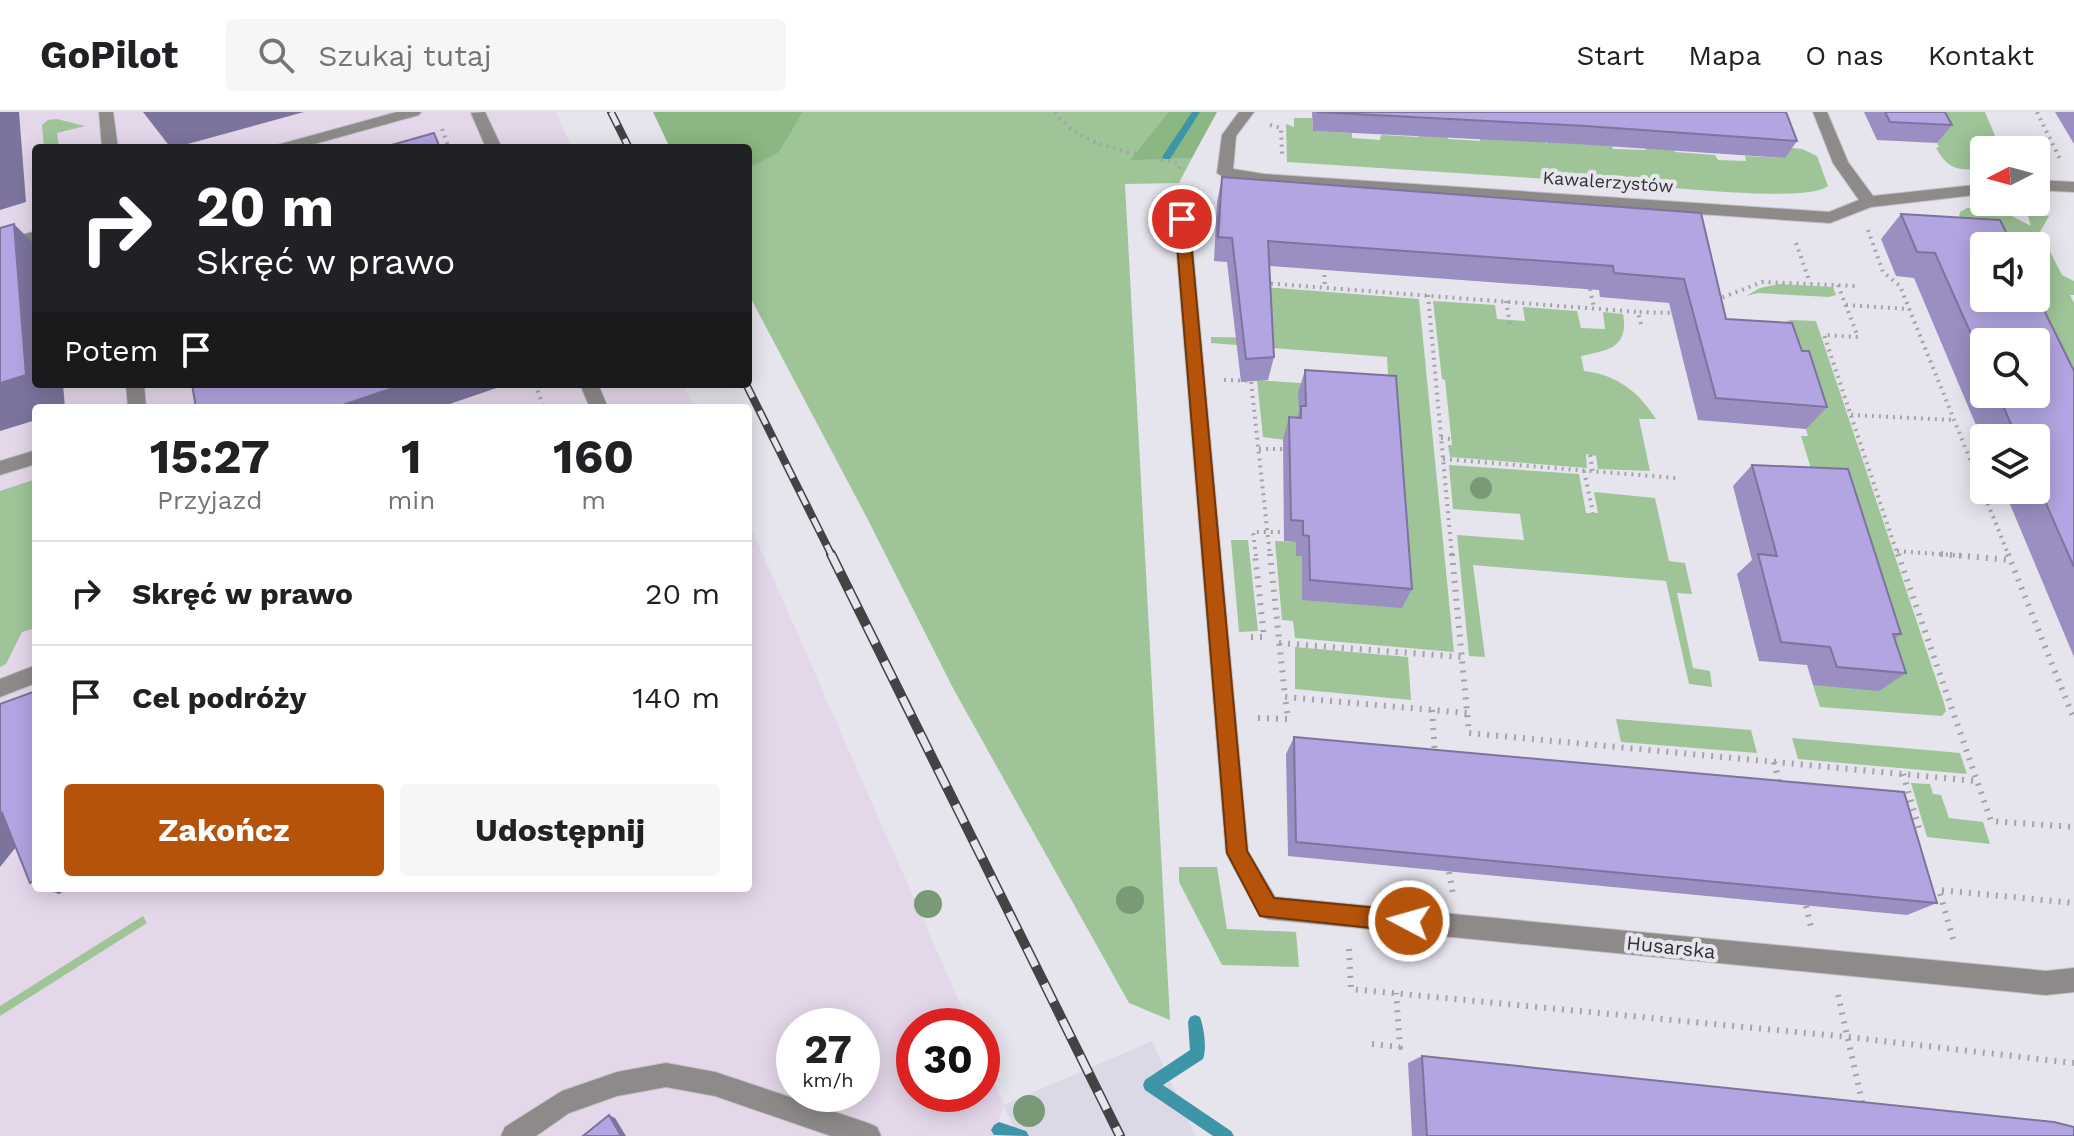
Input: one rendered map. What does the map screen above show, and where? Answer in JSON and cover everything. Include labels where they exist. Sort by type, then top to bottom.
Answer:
[{"type":"street","points":[[106,112],[110,144]]},
{"type":"street","points":[[297,144],[414,112]]},
{"type":"street","name":"Kawalerzystów","points":[[1247,112],[1229,135],[1225,173],[1279,180],[1830,218],[1869,202],[1970,191]]},
{"type":"street","points":[[1820,112],[1841,163],[1869,202]]},
{"type":"street","points":[[478,113],[492,144]]},
{"type":"street","points":[[2050,186],[2074,187]]},
{"type":"street","points":[[1193,194],[1182,219],[1218,637]]},
{"type":"street","points":[[0,247],[32,238]]},
{"type":"street","points":[[0,468],[32,458]]},
{"type":"street","name":"Husarska","points":[[1218,637],[1237,853],[1268,908],[2046,983],[2074,980]]},
{"type":"street","points":[[0,688],[32,676]]},
{"type":"street","points":[[514,1136],[562,1103],[617,1084],[666,1075],[715,1084],[868,1136]]},
{"type":"path","points":[[1055,112],[1061,121],[1089,140],[1176,163],[1180,166],[1177,173]]},
{"type":"path","points":[[2037,112],[2063,164]]},
{"type":"path","points":[[1261,122],[1281,128],[1282,166]]},
{"type":"path","points":[[442,129],[448,144]]},
{"type":"path","points":[[1873,223],[1868,233],[1883,272],[1900,286],[2074,719]]},
{"type":"path","points":[[1794,239],[1810,283]]},
{"type":"path","points":[[1324,268],[1325,288]]},
{"type":"path","points":[[1250,282],[1681,313]]},
{"type":"path","points":[[1708,303],[1762,282],[1857,286]]},
{"type":"path","points":[[1838,285],[1858,337],[1824,335],[1991,821],[2074,827]]},
{"type":"path","points":[[1590,289],[1594,308]]},
{"type":"path","points":[[1428,295],[1469,733],[1976,781]]},
{"type":"path","points":[[1506,301],[1510,325]]},
{"type":"path","points":[[1846,305],[1909,309]]},
{"type":"path","points":[[1638,312],[1641,324]]},
{"type":"path","points":[[1251,381],[1288,719],[1255,718],[1257,733]]},
{"type":"path","points":[[1851,415],[1954,420]]},
{"type":"path","points":[[1441,438],[1451,439]]},
{"type":"path","points":[[1259,449],[1283,449]]},
{"type":"path","points":[[1590,455],[1593,472]]},
{"type":"path","points":[[1443,459],[1676,478]]},
{"type":"path","points":[[1584,471],[1593,513]]},
{"type":"path","points":[[1218,637],[1264,637],[1253,532],[1283,532]]},
{"type":"path","points":[[1897,551],[2010,560]]},
{"type":"path","points":[[1279,643],[1462,657]]},
{"type":"path","points":[[1285,697],[1467,713]]},
{"type":"path","points":[[1432,710],[1436,762]]},
{"type":"path","points":[[1774,762],[1781,792]]},
{"type":"path","points":[[1903,774],[1920,832]]},
{"type":"path","points":[[1449,872],[1453,895]]},
{"type":"path","points":[[1938,941],[1954,942],[1939,890],[2074,903]]},
{"type":"path","points":[[1438,893],[1468,897]]},
{"type":"path","points":[[1796,929],[1812,930],[1806,906]]},
{"type":"path","points":[[1348,916],[1351,989],[1848,1037],[2074,1063]]},
{"type":"path","points":[[1372,1044],[1400,1047],[1396,993]]},
{"type":"path","points":[[1848,1037],[1864,1111]]},
{"type":"shaded area","points":[[0,112],[556,112],[570,144],[32,144],[32,388],[685,388],[693,404],[32,404],[32,892],[752,892],[752,530],[962,1008],[896,1008],[896,1112],[1000,1112],[1000,1096],[1004,1105],[994,1136],[0,1136]]},
{"type":"shaded area","points":[[1152,1041],[1196,1136],[1017,1136],[1004,1105]]},
{"type":"green space","points":[[653,112],[803,112],[779,152],[752,167],[752,144],[668,144]]},
{"type":"green space","points":[[803,112],[1168,112],[1131,159],[1192,158],[1179,183],[1125,184],[1170,1020],[1129,1003],[954,690],[752,301],[752,167],[779,151]]},
{"type":"green space","points":[[1168,112],[1217,112],[1192,158],[1130,160]]},
{"type":"green space","points":[[1935,112],[1985,112],[1995,136],[1970,136],[1970,169],[1962,169],[1946,161],[1936,148],[1939,147],[1930,128]]},
{"type":"green space","points":[[1294,118],[1312,118],[1313,131],[1352,133],[1352,138],[1380,140],[1381,135],[1419,137],[1419,129],[1446,131],[1448,139],[1480,141],[1479,132],[1545,138],[1547,146],[1547,138],[1611,140],[1613,149],[1646,150],[1644,142],[1672,144],[1675,152],[1715,155],[1718,160],[1746,161],[1745,156],[1784,158],[1781,147],[1802,149],[1817,156],[1828,186],[1794,193],[1737,193],[1636,185],[1636,182],[1627,181],[1626,184],[1287,162],[1286,124],[1294,127]]},
{"type":"green space","points":[[57,119],[85,126],[57,133],[58,144],[44,144],[42,125],[48,120]]},
{"type":"green space","points":[[1970,208],[1970,216],[2012,216],[2031,226],[2028,216],[2049,216],[2040,232],[1970,233],[1958,221],[1960,212]]},
{"type":"green space","points":[[2050,252],[2062,275],[2074,281],[2074,295],[2070,295],[2074,303],[2074,452],[2050,383],[2050,328],[2036,328],[2036,312],[2050,312]]},
{"type":"green space","points":[[1779,284],[1833,287],[1836,295],[1758,293],[1746,296],[1760,288]]},
{"type":"green space","points":[[1249,286],[1419,299],[1454,652],[1295,638],[1293,621],[1282,620],[1275,541],[1296,542],[1296,556],[1302,556],[1361,398],[1359,373],[1388,375],[1387,357],[1211,343],[1211,337],[1266,338]]},
{"type":"green space","points":[[1433,301],[1495,305],[1497,319],[1525,321],[1523,307],[1577,311],[1581,328],[1605,329],[1603,312],[1623,314],[1623,334],[1614,346],[1581,356],[1584,371],[1607,376],[1626,386],[1642,400],[1656,419],[1639,419],[1650,471],[1598,469],[1596,456],[1586,454],[1587,468],[1450,457],[1448,445],[1452,445],[1445,380],[1442,379]]},
{"type":"green space","points":[[1790,320],[1816,321],[1944,703],[1946,711],[1942,716],[1820,707],[1813,685],[1816,485],[1801,436],[1808,436],[1778,326]]},
{"type":"green space","points":[[1257,380],[1330,385],[1294,441],[1263,437]]},
{"type":"green space","points":[[1449,465],[1579,474],[1586,513],[1598,513],[1594,492],[1655,498],[1669,561],[1685,563],[1692,594],[1677,593],[1693,668],[1710,671],[1712,687],[1689,684],[1666,581],[1473,565],[1485,657],[1469,656],[1457,535],[1524,540],[1520,514],[1453,509]]},
{"type":"green space","points":[[32,480],[32,629],[22,632],[6,664],[0,667],[0,491]]},
{"type":"green space","points":[[1231,540],[1248,540],[1258,631],[1239,632]]},
{"type":"green space","points":[[1295,647],[1408,657],[1411,700],[1295,689]]},
{"type":"green space","points":[[1616,719],[1751,730],[1757,753],[1621,742]]},
{"type":"green space","points":[[1792,738],[1960,753],[1967,774],[1798,759]]},
{"type":"green space","points":[[1911,783],[1930,784],[1933,794],[1941,795],[1949,818],[1983,822],[1990,844],[1927,837]]},
{"type":"green space","points":[[1179,867],[1217,867],[1227,929],[1296,932],[1299,967],[1222,965],[1179,882]]},
{"type":"green space","points":[[143,916],[147,923],[0,1016],[0,1006]]},
{"type":"building","points":[[1317,112],[1786,112],[1797,141],[1586,126]]},
{"type":"building","points":[[1885,112],[1945,112],[1952,125],[1890,122]]},
{"type":"building","points":[[434,133],[438,144],[395,144]]},
{"type":"building","points":[[1222,177],[1701,213],[1726,319],[1792,323],[1802,351],[1809,351],[1827,407],[1716,398],[1684,279],[1614,273],[1613,266],[1268,241],[1274,357],[1246,359],[1232,238],[1218,237]]},
{"type":"building","points":[[1901,214],[2000,220],[2006,232],[1970,232],[1970,312],[2045,312],[2074,371],[2074,567],[2046,504],[2050,504],[2050,424],[2011,424],[2004,408],[2050,408],[2050,328],[1970,328],[1970,332],[1935,253],[1917,252]]},
{"type":"building","points":[[14,224],[26,375],[0,383],[0,228]]},
{"type":"building","points":[[1305,370],[1396,376],[1412,589],[1310,580],[1309,536],[1303,535],[1303,521],[1291,520],[1289,417],[1301,418],[1301,406],[1306,406]]},
{"type":"building","points":[[193,388],[393,388],[346,404],[195,404]]},
{"type":"building","points":[[1752,465],[1848,469],[1901,634],[1893,634],[1906,673],[1837,667],[1830,647],[1781,642],[1758,554],[1777,556]]},
{"type":"building","points":[[32,692],[30,883],[2,813],[0,816],[0,704]]},
{"type":"building","points":[[1294,737],[1904,792],[1937,903],[1296,842]]},
{"type":"building","points":[[1422,1056],[2054,1122],[2074,1127],[2074,1136],[1427,1136]]},
{"type":"building","points":[[609,1115],[621,1136],[583,1136]]},
{"type":"waterway","points":[[1167,157],[1196,112]]},
{"type":"waterway","points":[[1195,1022],[1198,1054],[1150,1085],[1226,1136]]},
{"type":"waterway","points":[[999,1130],[1021,1136]]},
{"type":"railway","points":[[611,112],[627,144]]},
{"type":"railway","points":[[748,388],[831,554]]},
{"type":"railway","points":[[831,554],[1120,1136]]},
{"type":"route","points":[[1182,219],[1237,853],[1268,908],[1409,921]]}]
